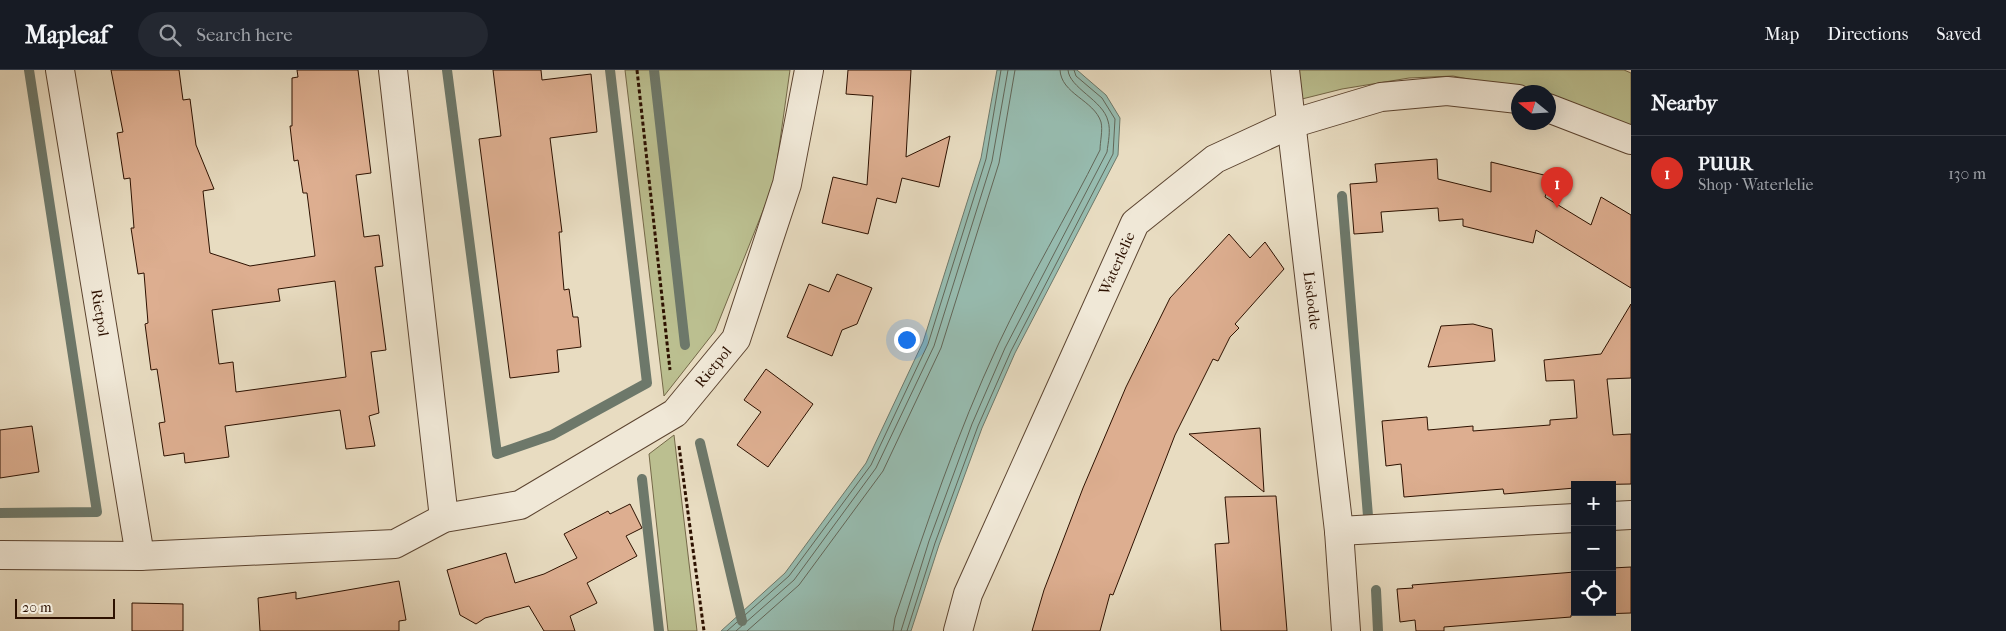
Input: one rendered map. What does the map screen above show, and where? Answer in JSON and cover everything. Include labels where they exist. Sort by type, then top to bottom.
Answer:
[{"type":"street","name":"Rietpol","points":[[60,70],[140,556]]},
{"type":"street","points":[[393,70],[444,518]]},
{"type":"street","name":"Rietpol","points":[[0,555],[140,556],[395,544],[444,518],[520,504],[675,414],[736,339],[786,184],[809,70]]},
{"type":"street","name":"Lisdodde","points":[[1285,70],[1339,532],[1346,631]]},
{"type":"street","name":"Waterlelie","points":[[958,631],[968,594],[1135,223],[1215,159],[1291,124],[1381,97],[1447,91],[1511,98]]},
{"type":"street","points":[[1556,111],[1631,140]]},
{"type":"street","points":[[1616,516],[1631,515]]},
{"type":"street","points":[[1339,532],[1571,518]]},
{"type":"path","points":[[637,70],[675,414],[704,631]]},
{"type":"green space","points":[[625,70],[790,70],[774,183],[715,331],[664,396]]},
{"type":"green space","points":[[1298,70],[1624,70],[1631,73],[1631,141],[1556,103],[1556,85],[1511,85],[1511,87],[1453,76],[1409,78],[1342,89],[1302,99]]},
{"type":"green space","points":[[674,435],[697,631],[668,631],[649,454]]},
{"type":"water","points":[[997,70],[1077,70],[1106,95],[1120,118],[1118,155],[1015,353],[982,428],[939,545],[911,631],[721,631],[785,573],[866,463],[923,342],[981,158]]},
{"type":"building","points":[[111,70],[179,70],[183,100],[190,99],[196,145],[214,189],[203,191],[210,253],[250,266],[315,256],[307,193],[303,193],[298,160],[294,161],[290,126],[292,126],[292,78],[298,77],[297,70],[358,70],[371,173],[356,175],[364,237],[379,235],[383,266],[375,267],[386,350],[371,352],[379,413],[369,416],[375,446],[346,449],[340,410],[225,426],[229,457],[185,463],[184,453],[164,456],[159,423],[165,422],[157,369],[151,370],[145,324],[148,323],[144,273],[138,274],[131,228],[134,228],[130,178],[124,179],[117,133],[123,132]],"holes":[[[335,281],[346,377],[236,392],[233,362],[219,364],[212,310],[280,301],[278,289]]]},
{"type":"building","points":[[493,70],[541,70],[542,80],[591,74],[597,132],[550,138],[562,232],[559,232],[564,290],[569,289],[573,317],[578,317],[581,347],[557,350],[559,372],[510,378],[479,139],[501,136]]},
{"type":"building","points":[[848,70],[911,70],[906,157],[950,136],[939,187],[902,178],[896,203],[877,198],[868,234],[822,223],[833,177],[867,185],[873,96],[846,94]]},
{"type":"building","points":[[1437,159],[1438,179],[1491,192],[1491,162],[1552,177],[1545,197],[1591,225],[1601,197],[1631,215],[1631,288],[1536,230],[1533,243],[1463,226],[1463,219],[1439,221],[1438,208],[1381,212],[1383,232],[1354,234],[1350,184],[1377,182],[1375,164]]},
{"type":"building","points":[[1229,234],[1250,258],[1265,242],[1284,269],[1235,324],[1239,328],[1230,337],[1218,361],[1213,359],[1175,435],[1113,595],[1110,594],[1100,631],[1032,631],[1044,590],[1083,488],[1126,387],[1170,298]]},
{"type":"building","points":[[837,274],[872,288],[857,324],[842,330],[832,356],[787,337],[809,284],[829,292]]},
{"type":"building","points":[[1631,304],[1631,378],[1607,379],[1613,435],[1631,434],[1631,484],[1616,484],[1616,481],[1571,481],[1571,488],[1504,494],[1503,489],[1404,497],[1401,464],[1386,466],[1382,421],[1427,417],[1428,430],[1473,426],[1473,431],[1550,425],[1550,420],[1577,418],[1574,380],[1546,381],[1544,360],[1601,354]]},
{"type":"building","points":[[1473,324],[1492,329],[1495,361],[1428,367],[1441,326]]},
{"type":"building","points":[[766,369],[813,404],[768,467],[737,445],[761,412],[744,400]]},
{"type":"building","points":[[32,426],[39,472],[0,478],[0,430]]},
{"type":"building","points":[[1260,428],[1264,492],[1189,434]]},
{"type":"building","points":[[1276,496],[1287,631],[1221,631],[1215,544],[1229,543],[1225,497]]},
{"type":"building","points":[[630,504],[642,528],[626,536],[637,556],[587,583],[597,603],[570,616],[575,631],[544,631],[529,606],[485,618],[476,624],[460,615],[447,570],[506,553],[515,583],[544,574],[577,558],[564,534],[608,511],[610,514]]},
{"type":"building","points":[[1631,567],[1631,613],[1616,614],[1616,568]]},
{"type":"building","points":[[1571,572],[1571,617],[1444,627],[1444,631],[1416,631],[1415,620],[1400,622],[1397,589],[1413,588],[1412,585]]},
{"type":"building","points":[[399,581],[406,620],[399,621],[399,631],[260,631],[258,598],[296,592],[296,599]]},
{"type":"building","points":[[132,603],[183,604],[183,631],[132,631]]},
{"type":"waterway","points":[[0,513],[97,512],[29,70]]},
{"type":"waterway","points":[[447,70],[497,454],[552,435],[647,383],[610,70]]},
{"type":"waterway","points":[[654,70],[685,345]]},
{"type":"waterway","points":[[1342,196],[1368,516]]},
{"type":"waterway","points":[[700,443],[742,621]]},
{"type":"waterway","points":[[642,479],[659,631]]},
{"type":"waterway","points":[[1376,590],[1378,631]]},
{"type":"place","name":"PUUR","points":[[1557,208]]}]
